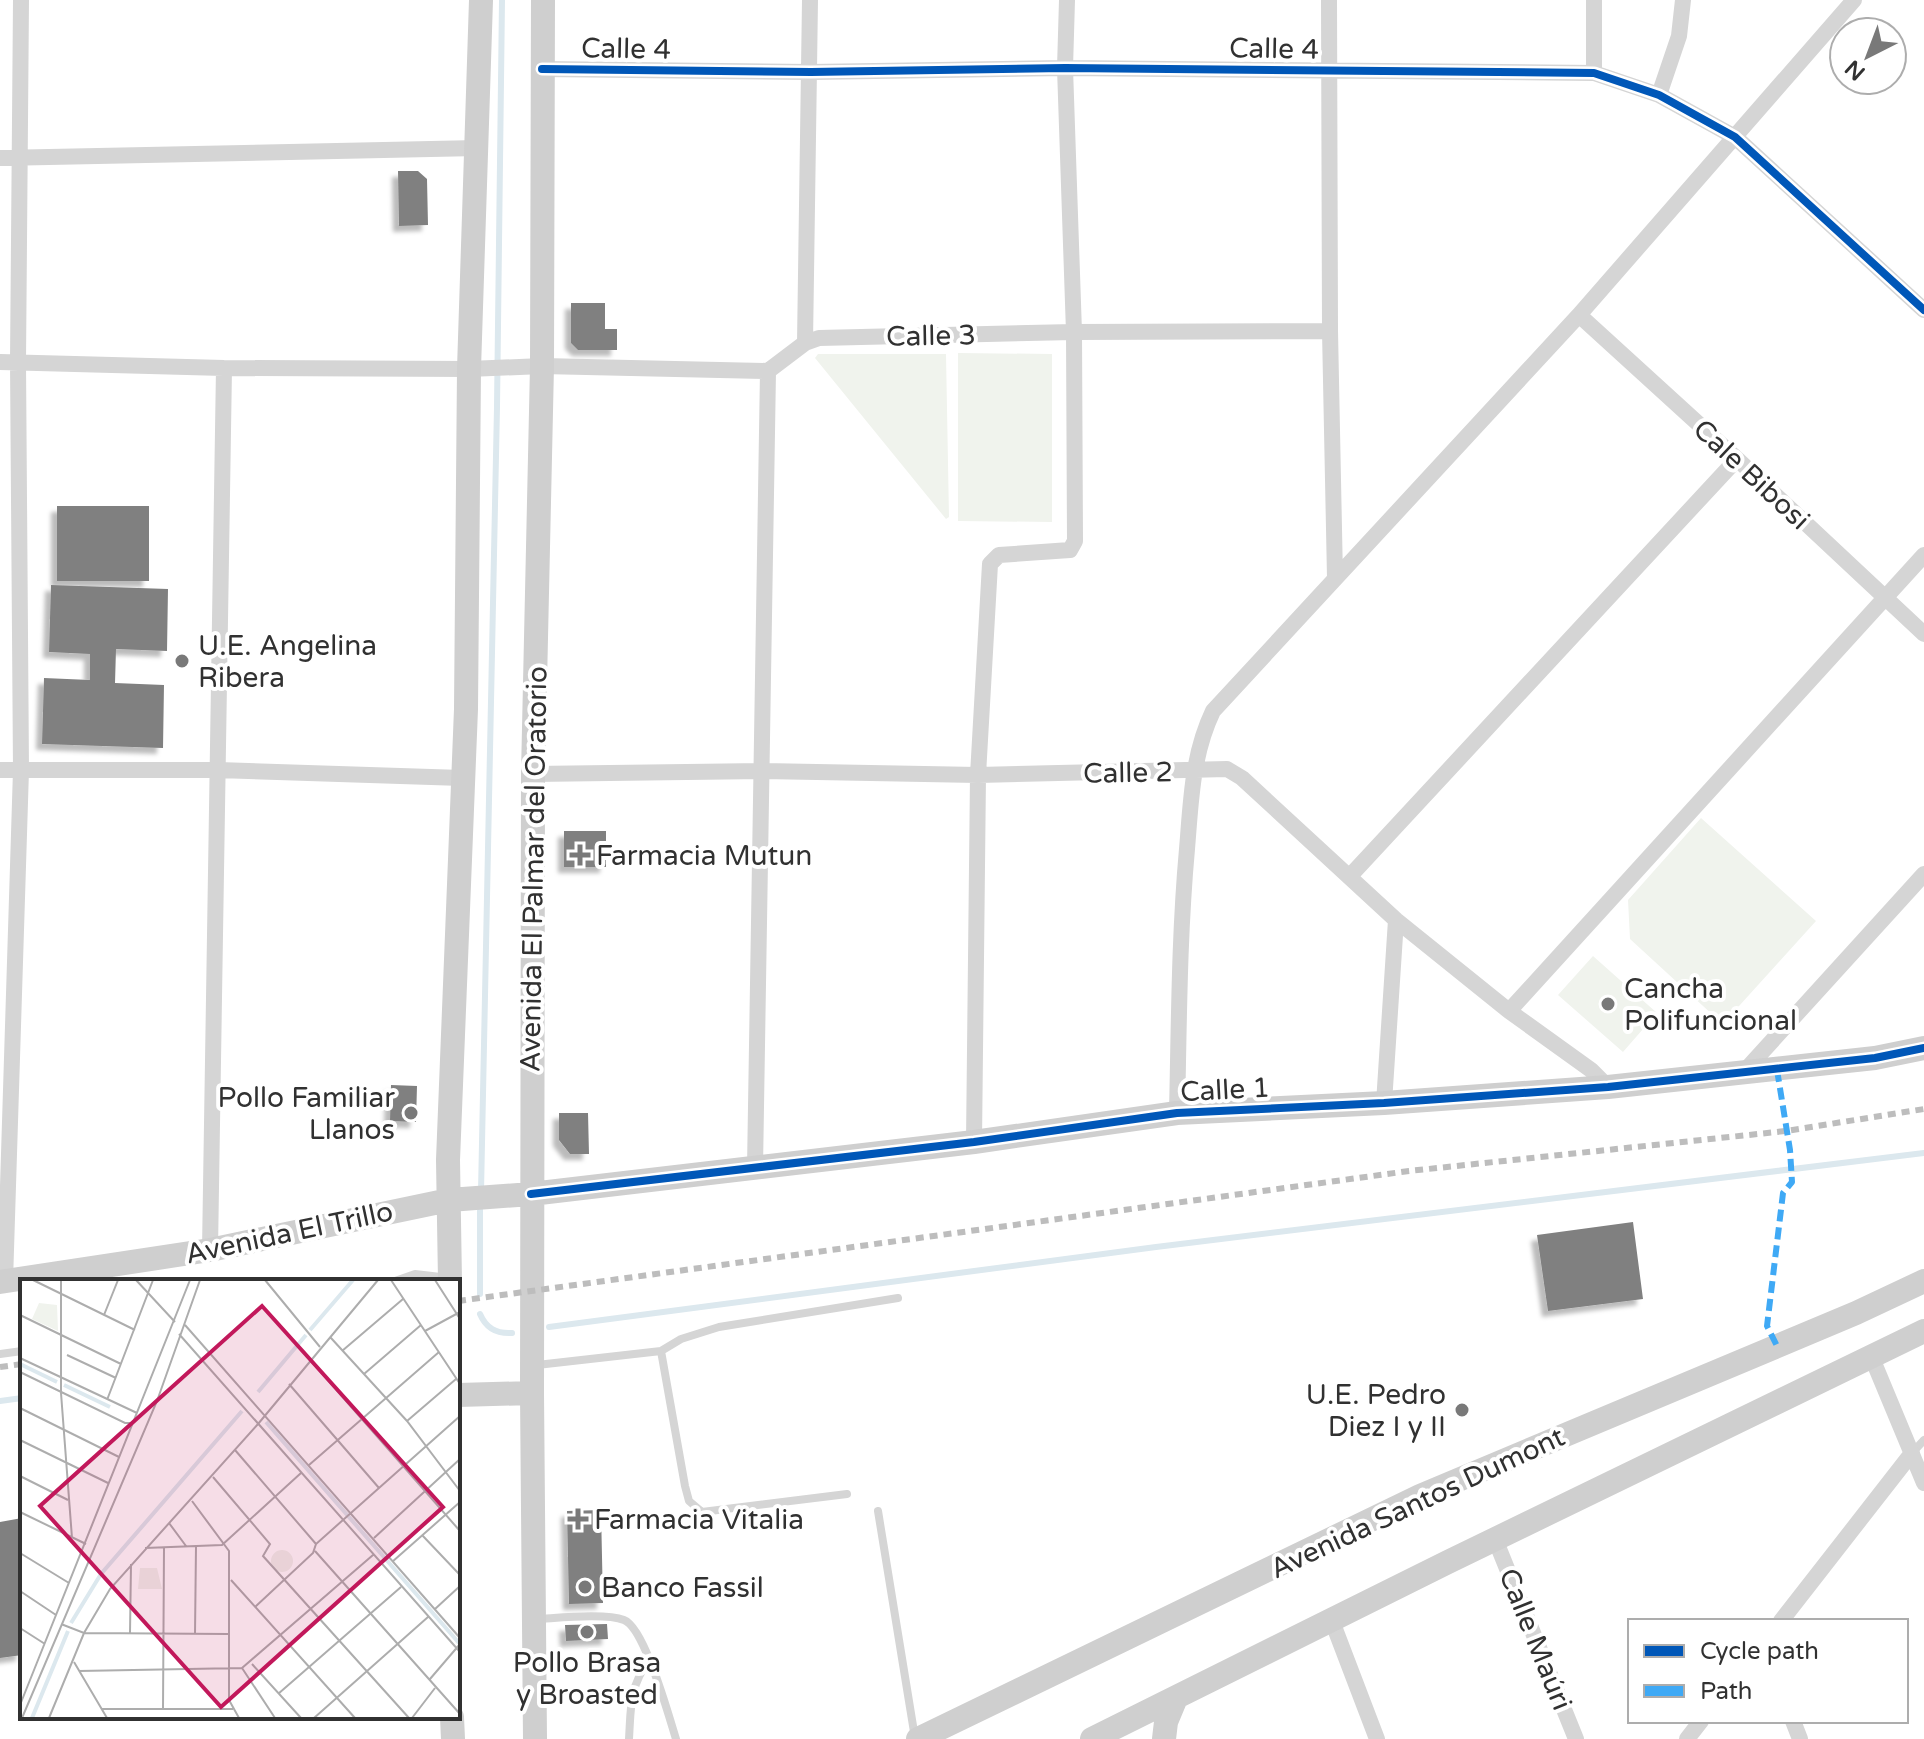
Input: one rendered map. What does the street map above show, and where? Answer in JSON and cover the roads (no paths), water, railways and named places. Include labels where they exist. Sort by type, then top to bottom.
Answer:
[{"type":"main road","points":[[450,1279],[458,1198],[462,778],[477,369],[481,0]]},
{"type":"main road","name":"Avenida El Palmar del Oratorio","points":[[535,1739],[534,1619],[522,1393],[532,1365],[533,774],[542,366],[543,0]]},
{"type":"main road","name":"Calle 1","points":[[531,1194],[974,1142],[1177,1113],[1384,1103],[1608,1087],[1875,1058],[1924,1048]]},
{"type":"main road","name":"Avenida El Trillo","points":[[22,1279],[210,1250],[458,1198],[531,1194]]},
{"type":"main road","name":"Avenida Santos Dumont","points":[[916,1739],[1420,1496],[1856,1313],[1924,1281]]},
{"type":"main road","points":[[1110,1736],[1176,1698],[1495,1539],[1924,1331]]},
{"type":"main road","points":[[462,1394],[522,1393]]},
{"type":"main road","points":[[1164,1739],[1166,1722],[1176,1698]]},
{"type":"main road","points":[[452,1719],[453,1739]]},
{"type":"street","points":[[3,1282],[21,770],[18,158],[21,0]]},
{"type":"street","points":[[805,343],[810,0]]},
{"type":"street","points":[[974,1142],[978,775],[990,564],[999,555],[1070,550],[1075,541],[1074,332],[1065,68],[1067,0]]},
{"type":"street","points":[[1329,0],[1330,331],[1335,578]]},
{"type":"street","points":[[1594,0],[1594,73]]},
{"type":"street","points":[[1659,95],[1679,36],[1683,0]]},
{"type":"street","points":[[1177,1113],[1181,915],[1193,771],[1213,711],[1579,315],[1854,0]]},
{"type":"street","name":"Calle 4","points":[[542,69],[811,72],[1065,68],[1594,73],[1659,95],[1735,137],[1924,310]]},
{"type":"street","points":[[0,158],[478,148]]},
{"type":"street","name":"Cale Bibosi","points":[[1579,315],[1924,634]]},
{"type":"street","name":"Calle 3","points":[[768,371],[805,343],[819,338],[1074,332],[1330,331]]},
{"type":"street","points":[[0,362],[224,368],[477,369],[542,366],[768,371],[755,1168]]},
{"type":"street","points":[[210,1250],[224,368]]},
{"type":"street","points":[[1350,876],[1737,459]]},
{"type":"street","points":[[1509,1011],[1924,555]]},
{"type":"street","name":"Calle 2","points":[[533,774],[763,771],[978,775],[1227,769],[1235,772],[1396,920],[1509,1011],[1591,1070],[1608,1087]]},
{"type":"street","points":[[0,770],[218,770],[462,778]]},
{"type":"street","points":[[1742,1074],[1924,874]]},
{"type":"street","points":[[1384,1103],[1396,920]]},
{"type":"street","points":[[1872,1358],[1924,1483]]},
{"type":"street","points":[[1783,1619],[1912,1453]]},
{"type":"street","name":"Calle Maúri","points":[[1495,1539],[1576,1739]]},
{"type":"street","points":[[1332,1621],[1377,1739]]},
{"type":"street","points":[[1687,1739],[1699,1723]]},
{"type":"lane","points":[[401,1279],[415,1274],[444,1279]]},
{"type":"lane","points":[[532,1365],[661,1351],[689,1336],[719,1327],[898,1298]]},
{"type":"lane","points":[[0,1354],[20,1351]]},
{"type":"lane","points":[[661,1351],[685,1486],[689,1501],[702,1512],[847,1494]]},
{"type":"lane","points":[[1912,1453],[1924,1440]]},
{"type":"lane","points":[[878,1511],[916,1739]]},
{"type":"lane","points":[[534,1619],[625,1620],[636,1630],[649,1660],[676,1739]]},
{"type":"lane","points":[[629,1739],[632,1692],[636,1678],[649,1660]]},
{"type":"waterway","points":[[481,1192],[502,0]]},
{"type":"waterway","points":[[549,1327],[1156,1247],[1924,1153]]},
{"type":"waterway","points":[[480,1203],[480,1294]]},
{"type":"waterway","points":[[480,1314],[492,1329],[512,1333]]},
{"type":"waterway","points":[[0,1401],[20,1398]]},
{"type":"railway","points":[[460,1301],[1409,1171],[1786,1131],[1924,1109]]},
{"type":"railway","points":[[0,1367],[20,1364]]},
{"type":"place","name":"U.E. Angelina Ribera","points":[[182,661]]},
{"type":"place","name":"Farmacia Mutun","points":[[580,855]]},
{"type":"place","name":"Cancha Polifuncional","points":[[1608,1004]]},
{"type":"place","name":"Pollo Familiar Llanos","points":[[411,1113]]},
{"type":"place","name":"U.E. Pedro Diez I y II","points":[[1462,1410]]},
{"type":"place","name":"Farmacia Vitalia","points":[[578,1519]]},
{"type":"place","name":"Banco Fassil","points":[[585,1587]]},
{"type":"place","name":"Pollo Brasa y Broasted","points":[[587,1632]]}]
